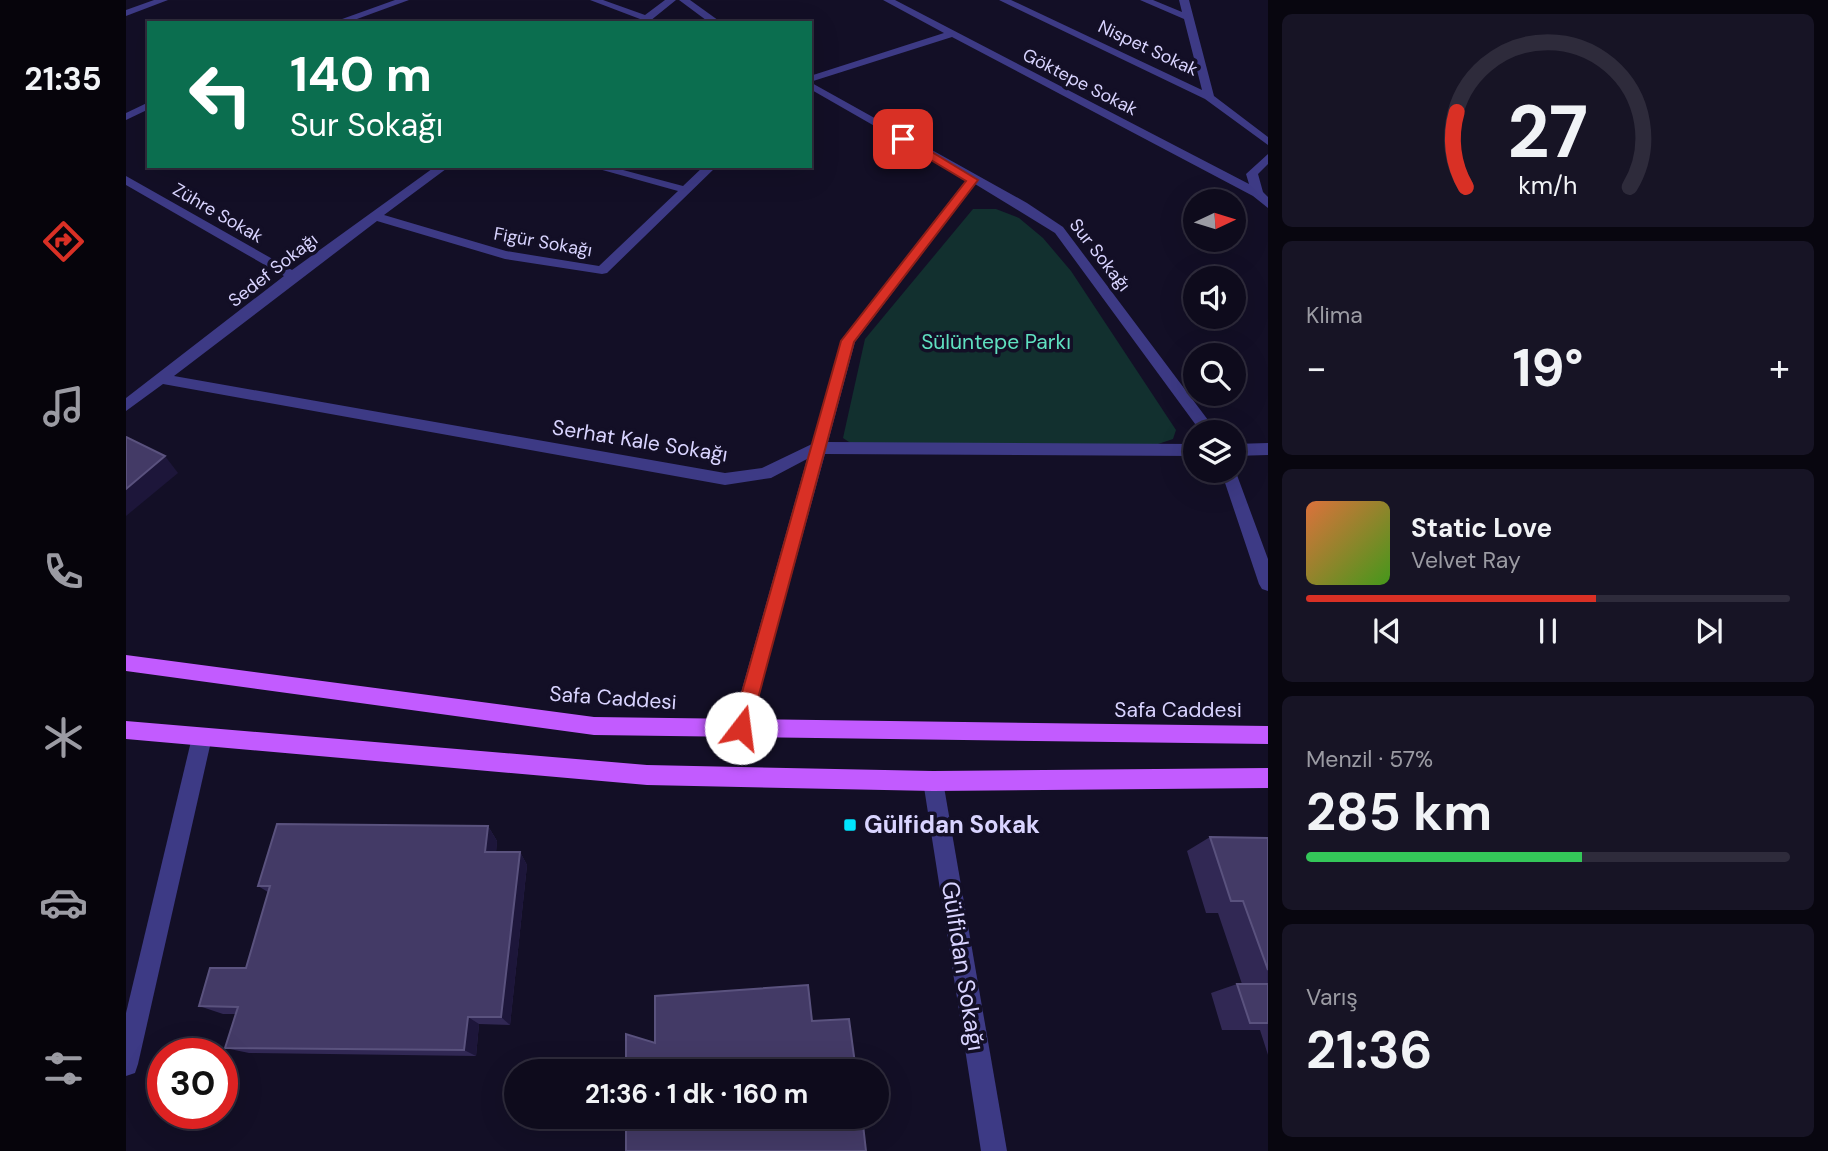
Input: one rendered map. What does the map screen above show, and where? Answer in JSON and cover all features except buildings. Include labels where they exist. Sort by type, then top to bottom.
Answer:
[{"type":"main road","name":"Safa Caddesi","points":[[126,663],[594,726],[1268,735]]},
{"type":"main road","points":[[126,730],[647,775],[933,781],[1268,778]]},
{"type":"street","points":[[126,13],[163,0]]},
{"type":"street","points":[[342,21],[404,0]]},
{"type":"street","points":[[596,0],[644,21],[671,0]]},
{"type":"street","points":[[684,0],[714,21]]},
{"type":"street","name":"Göktepe Sokak","points":[[888,0],[949,35],[1257,193],[1268,204]]},
{"type":"street","name":"Nispet Sokak","points":[[1004,0],[1209,97],[1268,142]]},
{"type":"street","points":[[1145,0],[1189,18]]},
{"type":"street","points":[[1184,0],[1209,97]]},
{"type":"street","points":[[812,78],[949,35]]},
{"type":"street","name":"Sur Sokağı","points":[[812,86],[972,180],[1023,206],[1059,230],[1200,420]]},
{"type":"street","points":[[126,117],[147,107]]},
{"type":"street","points":[[1257,193],[1252,174],[1268,157]]},
{"type":"street","name":"Sedef Sokağı","points":[[126,406],[292,276],[441,168]]},
{"type":"street","points":[[602,168],[686,190]]},
{"type":"street","name":"Figür Sokağı","points":[[373,216],[505,255],[602,270],[710,168]]},
{"type":"street","name":"Zühre Sokak","points":[[126,180],[292,276]]},
{"type":"street","points":[[741,728],[816,448],[848,341],[972,180]]},
{"type":"street","name":"Serhat Kale Sokağı","points":[[161,379],[724,479],[765,474],[816,448],[1183,450]]},
{"type":"street","points":[[1246,450],[1268,449]]},
{"type":"street","points":[[1233,483],[1268,584]]},
{"type":"street","points":[[126,1065],[202,737]]},
{"type":"street","name":"Gülfidan Sokağı","points":[[933,781],[994,1151]]},
{"type":"green space","name":"Sülüntepe Parkı","points":[[973,209],[996,209],[1019,218],[1043,238],[1071,271],[1176,430],[1173,439],[1158,444],[852,444],[843,438],[865,339]]},
{"type":"place","name":"Gülfidan Sokak","points":[[850,825]]},
{"type":"route","points":[[741,728],[816,448],[848,341],[972,180],[903,139]]}]
